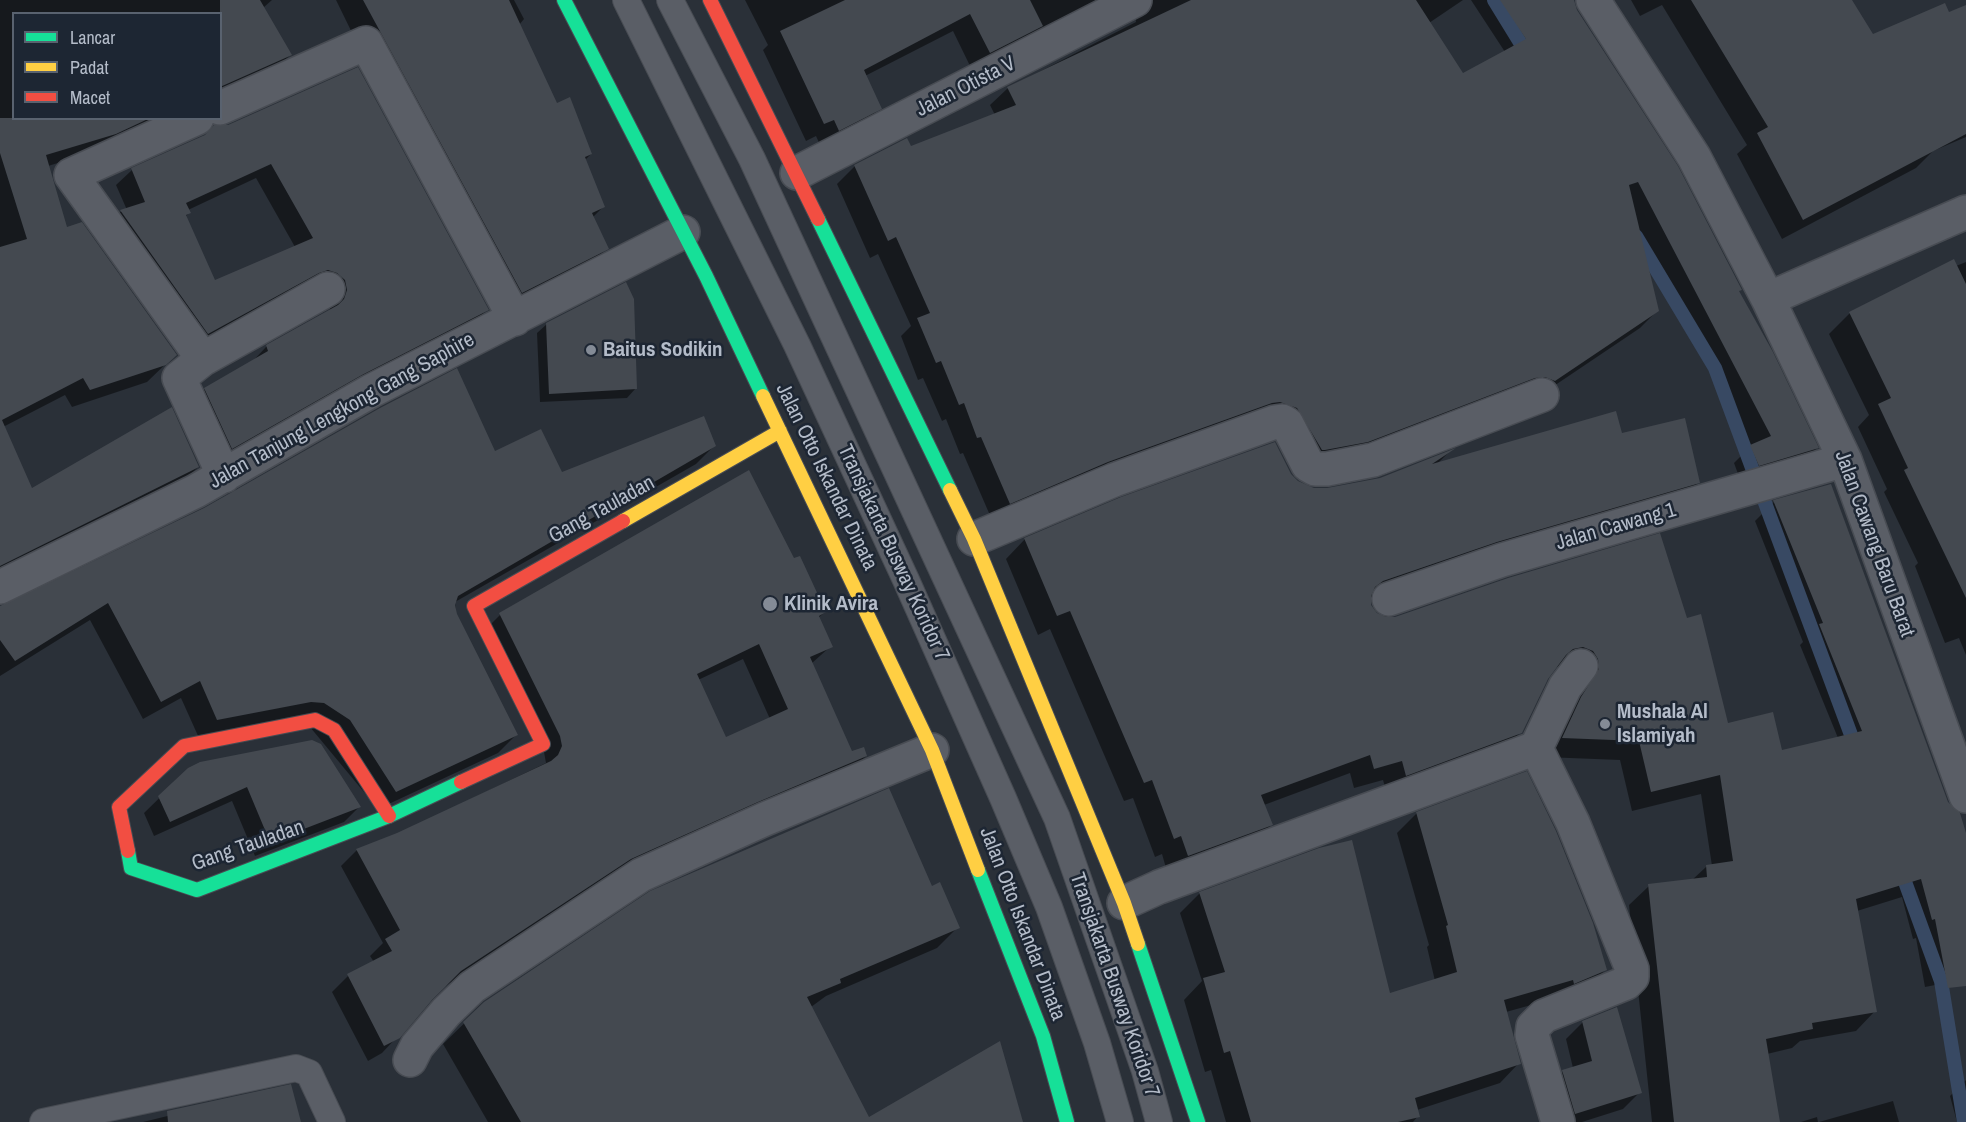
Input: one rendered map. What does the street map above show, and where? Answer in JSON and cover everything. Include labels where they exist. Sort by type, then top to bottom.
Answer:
[{"type":"main road","name":"Jalan Otto Iskandar Dinata","points":[[564,0],[683,232],[932,750],[1042,1036],[1067,1122]]},
{"type":"main road","points":[[710,0],[797,173],[847,282],[974,539],[1125,903],[1198,1122]]},
{"type":"main road","name":"Gang Tauladan","points":[[390,816],[334,730],[315,720],[184,746],[119,807],[131,868],[197,890],[390,816],[543,744],[474,606],[780,431]]},
{"type":"street","name":"Jalan Otista V","points":[[797,173],[1135,0]]},
{"type":"street","name":"Jalan Cawang Baru Barat","points":[[1593,0],[1694,157],[1768,299],[1845,460],[1966,796]]},
{"type":"street","points":[[222,107],[366,44],[515,319]]},
{"type":"street","points":[[193,120],[71,175],[203,359]]},
{"type":"street","points":[[1768,299],[1966,212]]},
{"type":"street","name":"Jalan Tanjung Lengkong Gang Saphire","points":[[0,587],[224,476],[371,391],[683,232]]},
{"type":"street","points":[[224,476],[179,378],[203,359],[328,289]]},
{"type":"street","points":[[974,539],[1114,480],[1275,422],[1282,421],[1287,424],[1308,465],[1315,469],[1327,469],[1373,460],[1542,395]]},
{"type":"street","name":"Jalan Cawang 1","points":[[1389,599],[1502,560],[1845,460]]},
{"type":"street","points":[[1125,903],[1159,887],[1536,748],[1565,687],[1581,666]]},
{"type":"street","points":[[1536,748],[1573,823],[1632,969],[1632,977],[1626,983],[1544,1016],[1533,1027],[1532,1035],[1558,1122]]},
{"type":"street","points":[[410,1060],[417,1046],[446,1012],[472,987],[641,875],[765,819],[932,750]]},
{"type":"lane","name":"Transjakarta Busway Koridor 7","points":[[626,0],[802,355],[1003,798],[1049,907],[1097,1043],[1120,1122]]},
{"type":"lane","name":"Transjakarta Busway Koridor 7","points":[[670,0],[752,159],[1057,818],[1142,1061],[1159,1122]]},
{"type":"lane","points":[[43,1122],[296,1068],[309,1073],[332,1122]]},
{"type":"building","points":[[220,0],[260,0],[292,55],[222,86],[222,12],[220,12]]},
{"type":"building","points":[[363,0],[509,0],[557,103],[570,97],[592,154],[585,157],[605,207],[592,213],[609,249],[522,293]]},
{"type":"building","points":[[845,0],[1030,0],[1043,26],[990,53],[970,14],[864,70],[882,109],[839,131],[834,120],[824,124],[780,31]]},
{"type":"building","points":[[1191,0],[1416,0],[1463,73],[1526,39],[1500,0],[1574,0],[1577,10],[1678,166],[1819,448],[1759,466],[1750,445],[1771,436],[1638,182],[1629,185],[1659,311],[1555,381],[1545,377],[1535,378],[1368,442],[1325,450],[1322,450],[1297,408],[1280,402],[1272,403],[1108,462],[1010,504],[981,437],[977,438],[964,403],[959,405],[941,361],[936,363],[917,318],[930,313],[896,237],[888,241],[854,165],[907,138],[911,146],[1016,105],[1007,87]]},
{"type":"building","points":[[1691,0],[1852,0],[1873,34],[1945,3],[1949,12],[1966,5],[1966,134],[1803,220],[1757,133],[1768,127]]},
{"type":"building","points":[[358,67],[489,310],[362,375],[232,449],[204,388],[268,351],[266,345],[338,305],[344,299],[347,290],[345,280],[337,273],[328,270],[208,334],[120,210],[145,202],[131,168],[205,135],[214,125],[228,125]],"holes":[[[271,164],[313,238],[215,280],[186,215],[191,213],[186,203]]]},
{"type":"building","points":[[0,118],[12,118],[12,120],[146,120],[116,134],[46,155],[67,227],[82,222],[177,355],[166,365],[90,390],[83,378],[2,420],[32,488],[172,407],[199,467],[0,566],[0,247],[27,239],[0,153]]},
{"type":"building","points":[[1954,259],[1966,284],[1966,598],[1904,470],[1908,468],[1878,404],[1891,398],[1849,312]]},
{"type":"building","name":"Baitus Sodikin","points":[[626,282],[634,299],[637,389],[549,394],[546,323]]},
{"type":"building","points":[[457,368],[495,451],[541,429],[562,472],[704,416],[716,446],[458,596],[455,605],[457,614],[518,735],[396,792],[350,720],[324,703],[311,702],[217,720],[200,681],[161,702],[108,603],[15,661],[0,640],[0,606],[204,508],[380,408]]},
{"type":"building","points":[[1616,411],[1622,433],[1685,418],[1700,483],[1497,542],[1383,581],[1375,587],[1371,596],[1371,605],[1377,613],[1386,617],[1395,617],[1508,578],[1660,533],[1687,618],[1701,614],[1728,723],[1773,712],[1782,750],[1862,731],[1819,624],[1823,623],[1773,500],[1831,484],[1948,802],[1960,813],[1966,833],[1966,986],[1948,988],[1935,919],[1932,920],[1921,879],[1856,899],[1877,1012],[1812,1023],[1813,1029],[1766,1039],[1780,1122],[1674,1122],[1648,884],[1707,877],[1706,865],[1733,861],[1720,775],[1651,792],[1639,741],[1562,738],[1581,697],[1599,669],[1598,659],[1593,651],[1583,647],[1573,649],[1566,655],[1548,679],[1522,733],[1406,776],[1402,761],[1374,769],[1370,755],[1261,795],[1273,825],[1188,856],[1181,836],[1174,839],[1152,780],[1144,783],[1070,611],[1057,616],[1024,538],[1121,497],[1275,442],[1291,474],[1298,481],[1314,488],[1327,488],[1380,478],[1456,448],[1432,464]]},
{"type":"building","points":[[749,470],[794,558],[800,556],[826,612],[819,616],[833,647],[810,657],[852,751],[864,747],[867,756],[631,859],[461,971],[432,1000],[400,1038],[384,1046],[347,974],[392,951],[385,939],[400,930],[356,849],[397,833],[551,761],[558,755],[562,746],[560,736],[499,613]],"holes":[[[759,644],[788,709],[726,737],[697,674]]]},
{"type":"building","points":[[312,740],[321,744],[361,807],[270,842],[247,787],[170,822],[158,796],[188,768],[200,762]]},
{"type":"building","points":[[1527,771],[1556,831],[1593,923],[1607,970],[1574,984],[1573,980],[1504,1000],[1521,1064],[1415,1098],[1420,1117],[1398,1122],[1251,1122],[1230,1051],[1224,1053],[1203,978],[1225,972],[1199,892],[1319,848],[1352,840],[1390,993],[1457,972],[1446,926],[1448,925],[1416,812]]},
{"type":"building","points":[[889,788],[932,886],[940,882],[960,928],[840,979],[841,983],[807,997],[869,1117],[1000,1041],[1023,1122],[521,1122],[463,1022],[484,1002],[650,891]]},
{"type":"building","points":[[1617,1007],[1642,1093],[1575,1114],[1562,1070],[1592,1061],[1582,1021]]},
{"type":"building","points":[[291,1084],[301,1122],[168,1122],[167,1111]]},
{"type":"waterway","points":[[1494,0],[1529,57]]},
{"type":"waterway","points":[[1636,236],[1715,368],[1857,751]]},
{"type":"waterway","points":[[1900,868],[1941,981],[1964,1122]]},
{"type":"traffic: fast","points":[[564,0],[706,276],[763,396]]},
{"type":"traffic: fast","points":[[818,219],[950,490]]},
{"type":"traffic: fast","points":[[128,851],[131,868],[197,890],[389,816],[461,782]]},
{"type":"traffic: fast","points":[[978,870],[1043,1036],[1067,1122]]},
{"type":"traffic: fast","points":[[1138,944],[1198,1122]]},
{"type":"traffic: slow","points":[[763,396],[932,750],[978,870]]},
{"type":"traffic: slow","points":[[623,521],[780,431]]},
{"type":"traffic: slow","points":[[950,490],[974,539],[1124,903],[1138,944]]},
{"type":"traffic: jam","points":[[710,0],[818,219]]},
{"type":"traffic: jam","points":[[461,782],[543,744],[474,606],[623,521]]},
{"type":"traffic: jam","points":[[128,851],[119,807],[184,746],[315,720],[334,730],[389,816]]},
{"type":"place","name":"Baitus Sodikin","points":[[591,350]]},
{"type":"place","name":"Klinik Avira","points":[[770,604]]},
{"type":"place","name":"Mushala Al Islamiyah","points":[[1605,724]]}]
